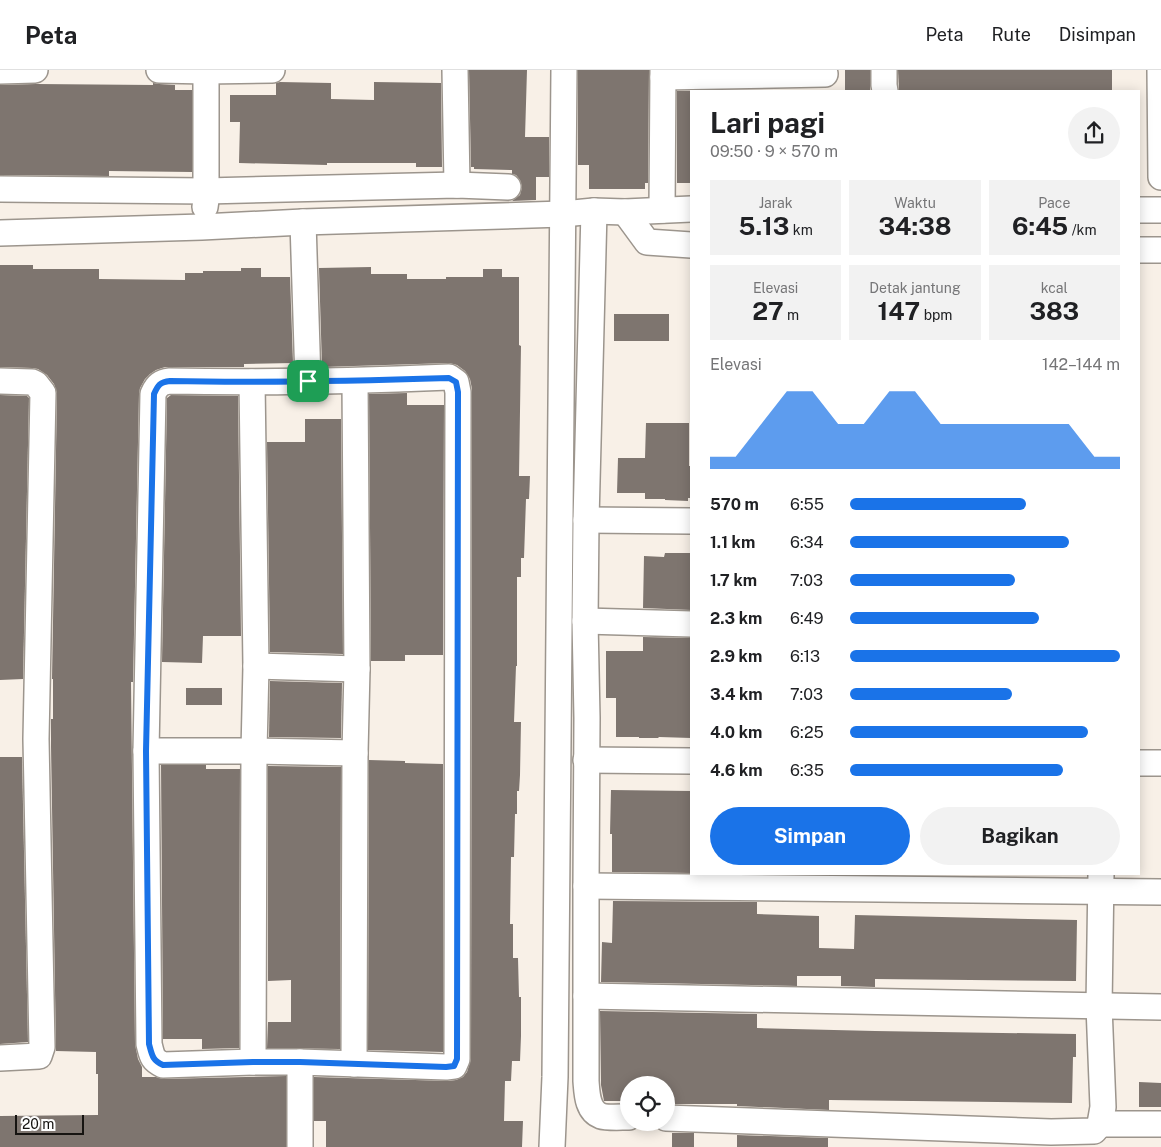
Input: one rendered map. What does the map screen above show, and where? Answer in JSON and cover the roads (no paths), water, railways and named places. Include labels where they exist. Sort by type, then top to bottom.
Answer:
[{"type":"street","points":[[0,71],[35,70]]},
{"type":"street","points":[[159,70],[272,70]]},
{"type":"street","points":[[202,227],[206,200],[206,70]]},
{"type":"street","points":[[455,70],[457,185]]},
{"type":"street","points":[[552,1147],[555,1067],[564,70]]},
{"type":"street","points":[[884,70],[885,90]]},
{"type":"street","points":[[1160,70],[1161,178]]},
{"type":"street","points":[[662,210],[663,73],[825,79]]},
{"type":"street","points":[[1140,115],[1161,116]]},
{"type":"street","points":[[0,189],[206,191],[457,185],[508,187]]},
{"type":"street","points":[[0,233],[690,209]]},
{"type":"street","points":[[1140,210],[1161,210]]},
{"type":"street","points":[[594,211],[585,621],[586,1081],[592,1110],[601,1116],[620,1117]]},
{"type":"street","points":[[624,212],[647,242],[690,245]]},
{"type":"street","points":[[303,222],[308,381]]},
{"type":"street","points":[[1140,250],[1161,250]]},
{"type":"street","points":[[449,378],[456,382],[458,392],[457,1059],[454,1066],[446,1067],[300,1062],[163,1065],[156,1062],[149,1044],[146,751],[154,394],[160,384],[164,382],[355,381],[449,378]]},
{"type":"street","points":[[0,381],[32,382],[41,389],[43,398],[36,739],[42,1047],[39,1056],[0,1058]]},
{"type":"street","points":[[354,1064],[357,669],[355,381]]},
{"type":"street","points":[[252,382],[256,666],[253,1062]]},
{"type":"street","points":[[586,520],[690,521]]},
{"type":"street","points":[[585,621],[690,624]]},
{"type":"street","points":[[256,666],[357,669]]},
{"type":"street","points":[[146,751],[254,751],[355,754]]},
{"type":"street","points":[[586,760],[690,761]]},
{"type":"street","points":[[1140,763],[1161,763]]},
{"type":"street","points":[[586,886],[1101,883],[1161,892]]},
{"type":"street","points":[[675,1118],[1051,1132],[1094,1131],[1100,1124],[1103,1107],[1098,1006],[1101,883]]},
{"type":"street","points":[[586,996],[1161,1006]]},
{"type":"street","points":[[300,1062],[300,1147]]},
{"type":"street","points":[[1100,1124],[1161,1124]]}]
